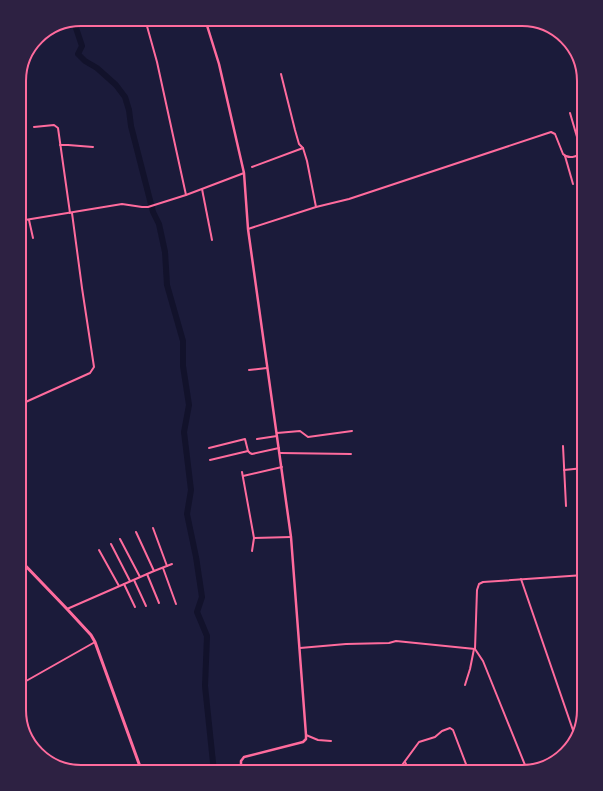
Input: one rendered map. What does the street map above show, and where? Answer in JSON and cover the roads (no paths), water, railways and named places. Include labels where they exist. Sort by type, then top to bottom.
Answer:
[{"type":"main road","points":[[26,566],[91,635],[113,689],[140,765]]},
{"type":"street","points":[[146,26],[157,62],[186,195]]},
{"type":"street","points":[[208,26],[219,64],[244,173],[248,229],[282,467],[290,537],[306,735],[306,739],[303,742],[244,757],[241,761],[241,765]]},
{"type":"street","points":[[281,74],[299,144],[303,148],[309,168],[316,207]]},
{"type":"street","points":[[570,113],[577,135]]},
{"type":"street","points":[[26,402],[90,373],[94,367],[58,130],[56,126],[34,127]]},
{"type":"street","points":[[248,229],[316,207],[349,199],[551,132],[555,134],[573,184]]},
{"type":"street","points":[[60,145],[68,144],[93,147]]},
{"type":"street","points":[[252,167],[303,148]]},
{"type":"street","points":[[564,156],[568,158],[577,156]]},
{"type":"street","points":[[26,220],[122,204],[142,207],[154,205],[186,195],[244,173]]},
{"type":"street","points":[[202,189],[212,240]]},
{"type":"street","points":[[29,220],[33,238]]},
{"type":"street","points":[[249,370],[268,368]]},
{"type":"street","points":[[277,433],[300,431],[308,436],[352,432]]},
{"type":"street","points":[[257,439],[277,436]]},
{"type":"street","points":[[209,448],[245,438],[248,451]]},
{"type":"street","points":[[563,446],[566,506]]},
{"type":"street","points":[[210,460],[248,451],[252,454],[279,448]]},
{"type":"street","points":[[280,453],[351,454]]},
{"type":"street","points":[[243,476],[282,467]]},
{"type":"street","points":[[564,470],[577,469]]},
{"type":"street","points":[[242,472],[254,538],[252,551]]},
{"type":"street","points":[[153,528],[167,566]]},
{"type":"street","points":[[136,532],[154,571]]},
{"type":"street","points":[[254,538],[290,537]]},
{"type":"street","points":[[120,539],[140,577]]},
{"type":"street","points":[[111,544],[130,582]]},
{"type":"street","points":[[99,550],[119,586]]},
{"type":"street","points":[[67,609],[172,564]]},
{"type":"street","points":[[163,568],[176,604]]},
{"type":"street","points":[[147,574],[159,603]]},
{"type":"street","points":[[465,685],[475,649],[476,594],[478,585],[483,582],[577,575]]},
{"type":"street","points":[[520,579],[573,730]]},
{"type":"street","points":[[134,580],[146,606]]},
{"type":"street","points":[[124,584],[135,607]]},
{"type":"street","points":[[300,648],[346,644],[389,643],[396,641],[475,649]]},
{"type":"street","points":[[26,681],[95,642]]},
{"type":"street","points":[[475,649],[483,661],[525,765]]},
{"type":"street","points":[[403,765],[419,742],[435,737],[442,731],[452,728],[466,765]]},
{"type":"street","points":[[306,735],[318,740],[331,741]]},
{"type":"waterway","points":[[76,26],[82,46],[78,54],[116,85],[125,97],[153,212],[159,224],[165,252],[167,285],[183,341],[183,366],[189,405],[184,432],[191,490],[187,514],[196,557],[202,597],[197,612],[207,636],[205,686],[213,765]]}]
